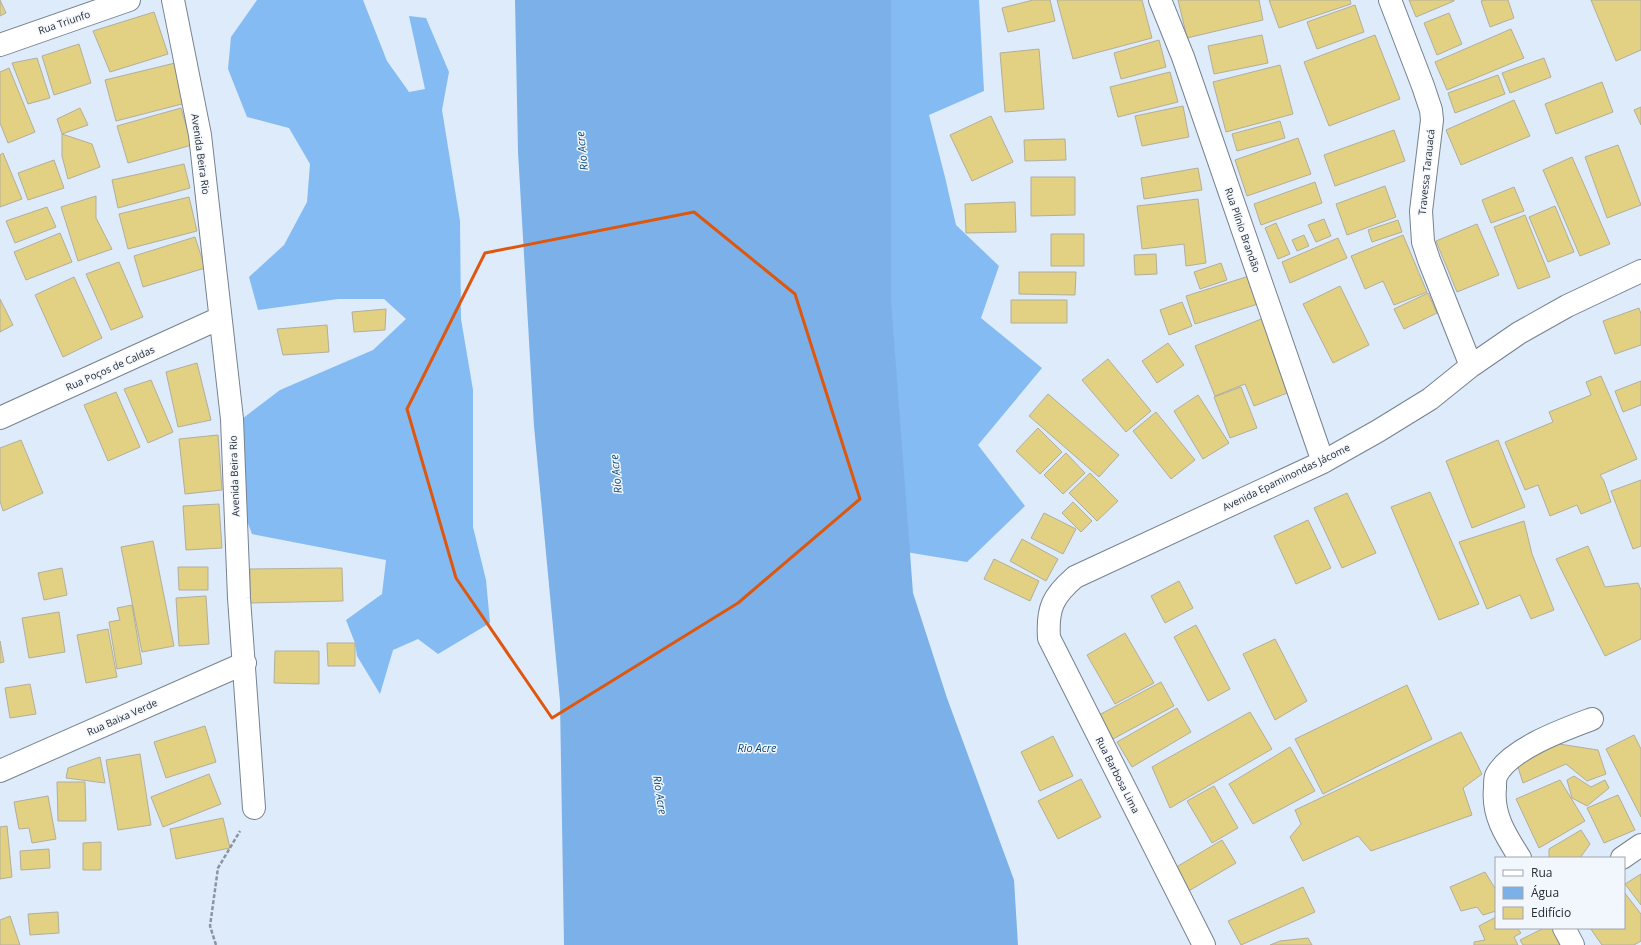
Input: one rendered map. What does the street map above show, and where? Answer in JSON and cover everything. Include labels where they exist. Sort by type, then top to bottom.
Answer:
[{"type":"street","name":"Rua Triunfo","points":[[0,45],[129,0]]},
{"type":"street","name":"Avenida Beira Rio","points":[[173,0],[200,136],[232,419],[239,598],[254,808]]},
{"type":"street","name":"Rua Plínio Brandão","points":[[1160,0],[1182,57],[1323,462]]},
{"type":"street","name":"Travessa Tarauacá","points":[[1390,0],[1431,110],[1432,120],[1421,211],[1423,242],[1471,366]]},
{"type":"street","name":"Avenida Epaminondas Jácome","points":[[1053,602],[1062,588],[1075,577],[1323,462],[1430,399],[1471,366],[1519,333],[1567,306],[1641,271]]},
{"type":"street","name":"Rua Poços de Caldas","points":[[0,418],[220,318]]},
{"type":"street","name":"Rua Barbosa Lima","points":[[1053,602],[1048,620],[1049,638],[1204,945]]},
{"type":"street","name":"Rua Baixa Verde","points":[[0,771],[244,663]]},
{"type":"street","points":[[1519,857],[1504,832],[1494,801],[1496,776],[1510,758],[1557,732],[1592,720]]},
{"type":"street","points":[[1623,857],[1641,845]]},
{"type":"street","points":[[1565,929],[1573,945]]},
{"type":"path","points":[[216,945],[210,926],[218,868],[254,808]]},
{"type":"highlighted area","points":[[694,212],[795,294],[860,499],[738,603],[552,718],[456,578],[407,409],[485,253]]},
{"type":"shaded area","points":[[257,0],[363,0],[387,61],[409,92],[425,89],[409,16],[426,18],[449,72],[442,110],[460,221],[461,319],[473,390],[473,527],[486,580],[490,623],[438,654],[418,639],[393,650],[380,694],[357,656],[355,643],[346,620],[382,594],[386,560],[252,534],[243,510],[242,419],[280,390],[373,350],[406,319],[384,299],[338,299],[258,310],[249,277],[284,245],[307,202],[310,164],[289,128],[247,117],[228,69],[231,37]]},
{"type":"shaded area","points":[[850,0],[979,0],[984,91],[929,115],[956,225],[999,266],[981,318],[1042,368],[978,445],[1025,506],[967,562],[863,545]]},
{"type":"water","name":"Rio Acre","points":[[515,0],[891,0],[891,300],[913,593],[947,698],[1014,880],[1018,945],[564,945],[560,701],[534,426],[518,152]]},
{"type":"building","points":[[0,0],[6,13],[0,16]]},
{"type":"building","points":[[1033,0],[1050,0],[1055,21],[1008,32],[1002,8]]},
{"type":"building","points":[[1057,0],[1142,0],[1152,38],[1073,59]]},
{"type":"building","points":[[1178,0],[1259,0],[1263,20],[1187,38]]},
{"type":"building","points":[[1269,0],[1350,0],[1351,4],[1279,28]]},
{"type":"building","points":[[1409,0],[1454,0],[1454,1],[1416,17]]},
{"type":"building","points":[[1508,0],[1514,18],[1490,27],[1481,1]]},
{"type":"building","points":[[1591,0],[1641,0],[1641,50],[1616,61]]},
{"type":"building","points":[[1355,5],[1364,32],[1317,49],[1307,22]]},
{"type":"building","points":[[154,12],[168,54],[110,72],[93,31]]},
{"type":"building","points":[[1449,13],[1462,44],[1437,55],[1424,23]]},
{"type":"building","points":[[1511,29],[1524,58],[1447,90],[1435,62]]},
{"type":"building","points":[[1262,35],[1268,63],[1214,74],[1208,46]]},
{"type":"building","points":[[1375,35],[1400,99],[1329,126],[1304,62]]},
{"type":"building","points":[[1159,40],[1166,67],[1121,79],[1114,53]]},
{"type":"building","points":[[79,44],[91,83],[54,95],[42,56]]},
{"type":"building","points":[[1039,49],[1044,109],[1005,112],[1000,53]]},
{"type":"building","points":[[37,58],[50,98],[28,104],[12,63]]},
{"type":"building","points":[[1544,58],[1551,77],[1510,93],[1502,73]]},
{"type":"building","points":[[175,63],[186,103],[116,121],[105,80]]},
{"type":"building","points":[[1280,65],[1293,114],[1226,132],[1213,82]]},
{"type":"building","points":[[9,68],[35,132],[8,143],[0,123],[0,72]]},
{"type":"building","points":[[1170,72],[1178,102],[1118,117],[1110,87]]},
{"type":"building","points":[[1498,75],[1505,94],[1455,113],[1448,93]]},
{"type":"building","points":[[1602,82],[1613,112],[1556,134],[1545,104]]},
{"type":"building","points":[[1514,100],[1530,136],[1461,165],[1446,130]]},
{"type":"building","points":[[1183,106],[1189,137],[1142,146],[1135,116]]},
{"type":"building","points":[[1641,107],[1641,125],[1634,110]]},
{"type":"building","points":[[80,108],[88,125],[62,134],[57,119]]},
{"type":"building","points":[[181,108],[192,145],[128,163],[117,126]]},
{"type":"building","points":[[991,116],[1013,162],[972,181],[950,135]]},
{"type":"building","points":[[1280,121],[1285,138],[1237,151],[1232,134]]},
{"type":"building","points":[[1394,130],[1405,161],[1335,186],[1324,155]]},
{"type":"building","points":[[62,134],[92,144],[100,167],[68,179],[62,156]]},
{"type":"building","points":[[1298,138],[1311,174],[1247,196],[1235,160]]},
{"type":"building","points":[[1065,139],[1066,160],[1025,161],[1024,140]]},
{"type":"building","points":[[1618,145],[1641,205],[1607,218],[1585,157]]},
{"type":"building","points":[[3,153],[22,199],[0,207],[0,155]]},
{"type":"building","points":[[1572,157],[1610,244],[1580,256],[1543,170]]},
{"type":"building","points":[[54,160],[64,188],[28,200],[18,173]]},
{"type":"building","points":[[184,164],[190,188],[118,208],[112,180]]},
{"type":"building","points":[[1198,168],[1202,190],[1144,199],[1141,178]]},
{"type":"building","points":[[1031,177],[1075,177],[1075,215],[1031,216]]},
{"type":"building","points":[[1315,182],[1322,203],[1261,225],[1254,204]]},
{"type":"building","points":[[1385,186],[1396,217],[1347,235],[1336,204]]},
{"type":"building","points":[[1514,187],[1524,211],[1491,223],[1482,200]]},
{"type":"building","points":[[96,196],[96,218],[112,249],[78,261],[61,207]]},
{"type":"building","points":[[189,197],[197,231],[128,249],[119,214]]},
{"type":"building","points":[[1198,199],[1206,263],[1186,266],[1184,244],[1142,249],[1137,206]]},
{"type":"building","points":[[1015,202],[1016,232],[966,233],[965,204]]},
{"type":"building","points":[[1555,206],[1574,252],[1548,262],[1529,217]]},
{"type":"building","points":[[47,207],[56,227],[15,243],[6,221]]},
{"type":"building","points":[[1525,215],[1550,277],[1518,289],[1494,227]]},
{"type":"building","points":[[1324,219],[1331,236],[1316,242],[1308,225]]},
{"type":"building","points":[[1398,220],[1402,232],[1372,242],[1368,230]]},
{"type":"building","points":[[1276,223],[1290,254],[1278,259],[1265,228]]},
{"type":"building","points":[[1477,224],[1499,275],[1457,292],[1436,241]]},
{"type":"building","points":[[60,233],[72,262],[26,280],[14,252]]},
{"type":"building","points":[[1051,234],[1084,234],[1084,266],[1051,266]]},
{"type":"building","points":[[1304,235],[1309,246],[1297,251],[1292,240]]},
{"type":"building","points":[[1403,235],[1427,292],[1394,305],[1383,281],[1365,289],[1351,256]]},
{"type":"building","points":[[195,237],[205,268],[143,287],[134,256]]},
{"type":"building","points":[[1338,238],[1347,258],[1290,283],[1282,262]]},
{"type":"building","points":[[1156,254],[1157,274],[1135,275],[1134,255]]},
{"type":"building","points":[[119,262],[143,317],[111,330],[86,274]]},
{"type":"building","points":[[1221,263],[1227,280],[1200,289],[1194,272]]},
{"type":"building","points":[[1019,272],[1076,272],[1075,295],[1019,294]]},
{"type":"building","points":[[1249,276],[1258,304],[1195,324],[1186,296]]},
{"type":"building","points":[[74,277],[102,338],[63,357],[35,295]]},
{"type":"building","points":[[1340,286],[1369,345],[1333,363],[1303,304]]},
{"type":"building","points":[[1428,293],[1437,313],[1404,329],[1394,309]]},
{"type":"building","points":[[0,299],[13,325],[0,332]]},
{"type":"building","points":[[1011,300],[1067,300],[1067,323],[1011,323]]},
{"type":"building","points":[[1182,302],[1192,326],[1169,335],[1160,310]]},
{"type":"building","points":[[1639,308],[1641,314],[1641,345],[1615,354],[1603,321]]},
{"type":"building","points":[[386,309],[385,330],[354,332],[352,312]]},
{"type":"building","points":[[1266,317],[1295,390],[1254,406],[1245,384],[1215,396],[1195,346]]},
{"type":"building","points":[[327,325],[329,352],[283,355],[277,329]]},
{"type":"building","points":[[1168,343],[1184,365],[1157,383],[1142,361]]},
{"type":"building","points":[[1108,359],[1151,411],[1126,432],[1082,380]]},
{"type":"building","points":[[197,363],[211,420],[178,427],[166,372]]},
{"type":"building","points":[[1601,376],[1637,459],[1600,475],[1604,481],[1611,502],[1581,514],[1577,505],[1550,516],[1538,485],[1525,490],[1505,442],[1553,422],[1549,412],[1591,395],[1586,382]]},
{"type":"building","points":[[151,380],[173,432],[148,443],[124,389]]},
{"type":"building","points":[[1641,381],[1641,405],[1623,412],[1615,391]]},
{"type":"building","points":[[1241,387],[1257,428],[1230,438],[1214,397]]},
{"type":"building","points":[[116,392],[140,447],[108,461],[84,405]]},
{"type":"building","points":[[1048,394],[1119,455],[1099,477],[1029,416]]},
{"type":"building","points":[[1198,395],[1229,443],[1203,459],[1174,411]]},
{"type":"building","points":[[1156,412],[1195,460],[1171,479],[1133,431]]},
{"type":"building","points":[[1038,428],[1062,452],[1040,474],[1016,451]]},
{"type":"building","points":[[218,435],[222,490],[185,494],[179,439]]},
{"type":"building","points":[[21,440],[43,493],[3,511],[0,501],[0,448]]},
{"type":"building","points":[[1498,440],[1525,507],[1472,528],[1446,461]]},
{"type":"building","points":[[1066,453],[1085,473],[1063,494],[1044,475]]},
{"type":"building","points":[[1090,473],[1118,501],[1097,521],[1069,493]]},
{"type":"building","points":[[1641,480],[1641,546],[1633,549],[1611,491]]},
{"type":"building","points":[[1430,492],[1479,604],[1439,620],[1391,507]]},
{"type":"building","points":[[1347,493],[1376,553],[1342,568],[1314,508]]},
{"type":"building","points":[[1073,502],[1092,521],[1081,532],[1062,513]]},
{"type":"building","points":[[219,504],[222,548],[186,550],[183,506]]},
{"type":"building","points":[[1044,513],[1076,529],[1063,554],[1031,538]]},
{"type":"building","points":[[1308,520],[1331,568],[1296,584],[1274,536]]},
{"type":"building","points":[[1524,521],[1532,554],[1554,610],[1531,619],[1520,595],[1487,609],[1459,542]]},
{"type":"building","points":[[1022,539],[1058,559],[1046,581],[1010,561]]},
{"type":"building","points":[[153,541],[174,646],[142,652],[121,547]]},
{"type":"building","points":[[1588,546],[1605,587],[1638,583],[1641,590],[1641,639],[1605,656],[1556,559]]},
{"type":"building","points":[[994,559],[1039,581],[1030,601],[984,579]]},
{"type":"building","points":[[178,567],[208,567],[208,590],[179,590]]},
{"type":"building","points":[[62,568],[67,595],[44,600],[38,573]]},
{"type":"building","points":[[342,568],[343,601],[250,603],[250,569]]},
{"type":"building","points":[[1179,581],[1193,608],[1165,623],[1151,596]]},
{"type":"building","points":[[206,596],[209,644],[179,646],[176,598]]},
{"type":"building","points":[[132,605],[142,664],[117,669],[109,622],[120,620],[117,608]]},
{"type":"building","points":[[59,612],[65,652],[29,658],[22,618]]},
{"type":"building","points":[[1196,625],[1230,689],[1208,701],[1174,637]]},
{"type":"building","points":[[108,629],[117,677],[86,683],[77,635]]},
{"type":"building","points":[[1125,633],[1154,683],[1115,704],[1087,655]]},
{"type":"building","points":[[1275,639],[1307,701],[1275,720],[1243,654]]},
{"type":"building","points":[[0,641],[4,662],[0,663]]},
{"type":"building","points":[[327,643],[355,643],[355,666],[328,666]]},
{"type":"building","points":[[275,651],[319,651],[319,684],[274,683]]},
{"type":"building","points":[[1161,682],[1174,706],[1113,739],[1099,715]]},
{"type":"building","points":[[30,684],[36,714],[10,718],[5,688]]},
{"type":"building","points":[[1407,685],[1432,739],[1323,794],[1295,739]]},
{"type":"building","points":[[1177,708],[1191,732],[1132,767],[1117,742]]},
{"type":"building","points":[[1250,712],[1272,749],[1170,808],[1152,767]]},
{"type":"building","points":[[205,726],[216,762],[166,778],[154,742]]},
{"type":"building","points":[[1461,732],[1482,774],[1463,788],[1472,815],[1371,851],[1358,836],[1303,861],[1290,837],[1301,824],[1295,810]]},
{"type":"building","points":[[1634,735],[1641,749],[1641,817],[1606,749]]},
{"type":"building","points":[[1053,736],[1073,776],[1040,791],[1021,752]]},
{"type":"building","points":[[1559,744],[1598,750],[1606,774],[1587,781],[1566,764],[1523,783],[1517,764]]},
{"type":"building","points":[[1290,747],[1315,791],[1253,824],[1229,784]]},
{"type":"building","points":[[140,754],[151,825],[118,830],[106,760]]},
{"type":"building","points":[[100,757],[105,783],[66,778],[68,768]]},
{"type":"building","points":[[209,774],[221,804],[163,827],[151,797]]},
{"type":"building","points":[[1574,776],[1591,787],[1605,780],[1609,788],[1587,806],[1572,798],[1567,780]]},
{"type":"building","points":[[1081,779],[1101,817],[1058,839],[1038,801]]},
{"type":"building","points":[[1560,780],[1585,821],[1539,848],[1516,799]]},
{"type":"building","points":[[57,782],[85,782],[86,821],[58,821]]},
{"type":"building","points":[[1214,786],[1238,828],[1212,843],[1187,801]]},
{"type":"building","points":[[1618,795],[1635,830],[1604,843],[1587,808]]},
{"type":"building","points":[[48,796],[56,839],[32,843],[29,828],[19,829],[14,802]]},
{"type":"building","points":[[223,818],[230,848],[176,859],[170,829]]},
{"type":"building","points":[[7,826],[12,877],[0,879],[0,827]]},
{"type":"building","points":[[1581,830],[1590,844],[1581,857],[1549,857],[1549,849]]},
{"type":"building","points":[[1222,840],[1236,863],[1187,892],[1173,869]]},
{"type":"building","points":[[101,842],[101,870],[83,870],[83,843]]},
{"type":"building","points":[[49,849],[50,868],[21,870],[20,851]]},
{"type":"building","points":[[1485,872],[1495,888],[1495,911],[1483,915],[1477,907],[1461,911],[1450,887]]},
{"type":"building","points":[[1641,874],[1641,905],[1625,884]]},
{"type":"building","points":[[1303,887],[1315,912],[1241,945],[1228,921]]},
{"type":"building","points":[[1625,893],[1641,914],[1641,941],[1634,945],[1602,945],[1591,929],[1625,929]]},
{"type":"building","points":[[58,912],[59,933],[30,935],[28,914]]},
{"type":"building","points":[[10,916],[20,945],[0,945],[0,920]]},
{"type":"building","points":[[1495,918],[1495,929],[1518,929],[1521,933],[1514,937],[1518,945],[1474,945],[1474,942],[1485,940],[1479,926]]},
{"type":"building","points":[[1542,929],[1555,929],[1563,945],[1523,945],[1520,940]]},
{"type":"building","points":[[1308,938],[1312,945],[1270,945],[1280,941]]},
{"type":"water label","name":"Río Acre","points":[[582,151]]},
{"type":"water label","name":"Río Acre","points":[[616,474]]},
{"type":"water label","name":"Río Acre","points":[[660,795]]}]
